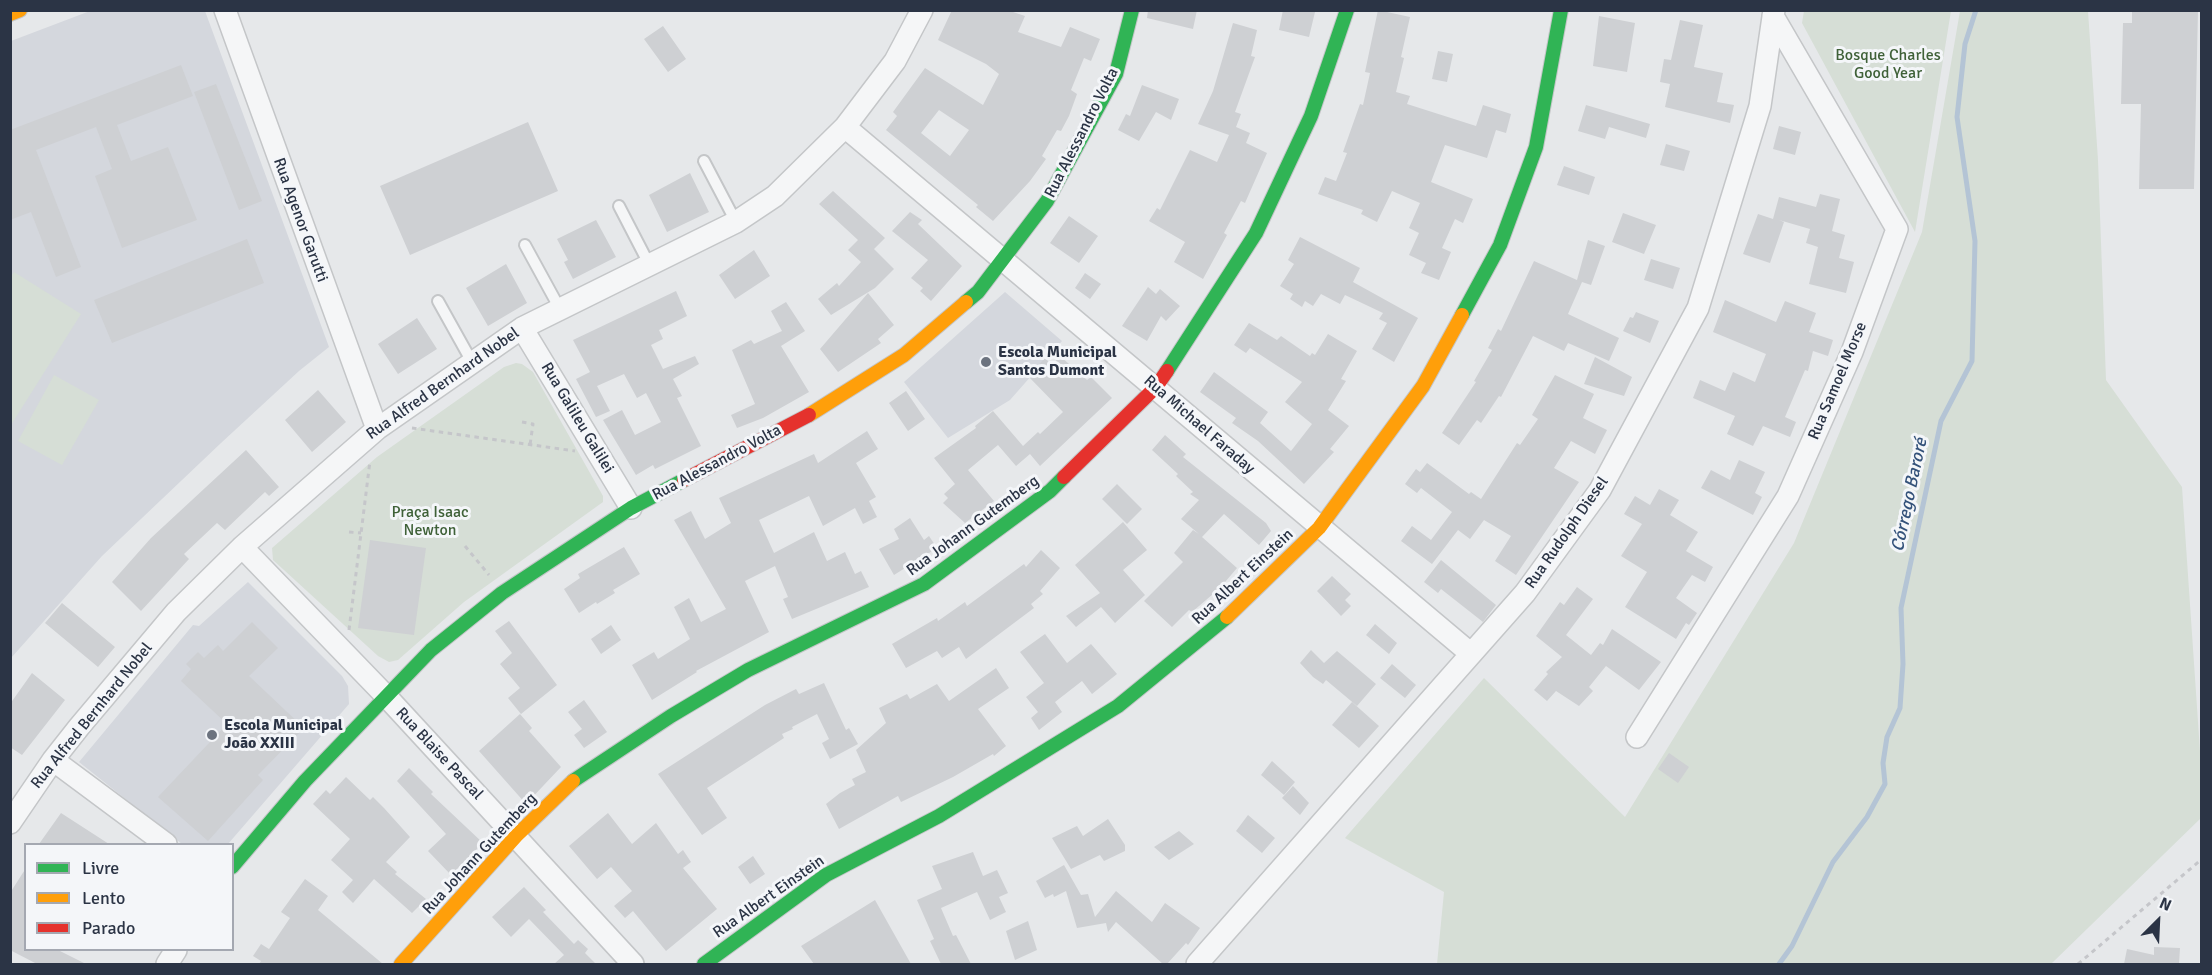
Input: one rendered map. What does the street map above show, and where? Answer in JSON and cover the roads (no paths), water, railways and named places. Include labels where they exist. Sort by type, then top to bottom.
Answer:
[{"type":"street","points":[[10,14],[20,10]]},
{"type":"street","name":"Rua Agenor Garutti","points":[[225,10],[376,429]]},
{"type":"street","name":"Rua Alfred Bernhard Nobel","points":[[10,823],[53,760],[176,612],[242,547],[376,429],[522,328],[736,222],[775,196],[845,127],[896,61],[921,10]]},
{"type":"street","name":"Rua Alessandro Volta","points":[[234,865],[305,781],[385,695],[431,650],[502,593],[631,508],[820,410],[904,355],[978,292],[1047,201],[1116,74],[1132,10]]},
{"type":"street","name":"Rua Johann Gutemberg","points":[[401,964],[516,836],[573,781],[671,716],[748,670],[924,584],[1050,491],[1156,387],[1256,233],[1311,116],[1347,10]]},
{"type":"street","name":"Rua Albert Einstein","points":[[704,964],[826,875],[939,816],[1118,706],[1226,618],[1319,528],[1423,387],[1500,245],[1536,147],[1561,10]]},
{"type":"street","name":"Rua Rudolph Diesel","points":[[1197,964],[1525,592],[1600,489],[1698,308],[1760,106],[1773,13]]},
{"type":"street","name":"Rua Samoel Morse","points":[[1637,737],[1788,496],[1852,352],[1897,229],[1773,13]]},
{"type":"street","name":"Rua Michael Faraday","points":[[845,127],[1470,653]]},
{"type":"street","name":"Rua Galileu Galilei","points":[[522,328],[631,508]]},
{"type":"street","name":"Rua Blaise Pascal","points":[[242,547],[385,695],[633,964]]},
{"type":"street","points":[[53,760],[165,843]]},
{"type":"street","points":[[167,964],[175,951]]},
{"type":"lane","points":[[704,161],[736,222]]},
{"type":"lane","points":[[620,206],[649,264]]},
{"type":"lane","points":[[525,245],[560,309]]},
{"type":"lane","points":[[438,301],[472,362]]},
{"type":"waterway","name":"Córrego Baroré","points":[[1779,964],[1792,946],[1833,862],[1867,817],[1885,784],[1883,763],[1887,737],[1900,708],[1903,664],[1901,608],[1941,421],[1972,361],[1975,241],[1957,117],[1965,44],[1976,10]]},
{"type":"place","name":"Escola Municipal Santos Dumont","points":[[986,362]]},
{"type":"place","name":"Escola Municipal João XXIII","points":[[212,735]]},
{"type":"park label","name":"Bosque Charles Good Year","points":[[1888,65]]},
{"type":"park label","name":"Praça Isaac Newton","points":[[430,522]]}]
